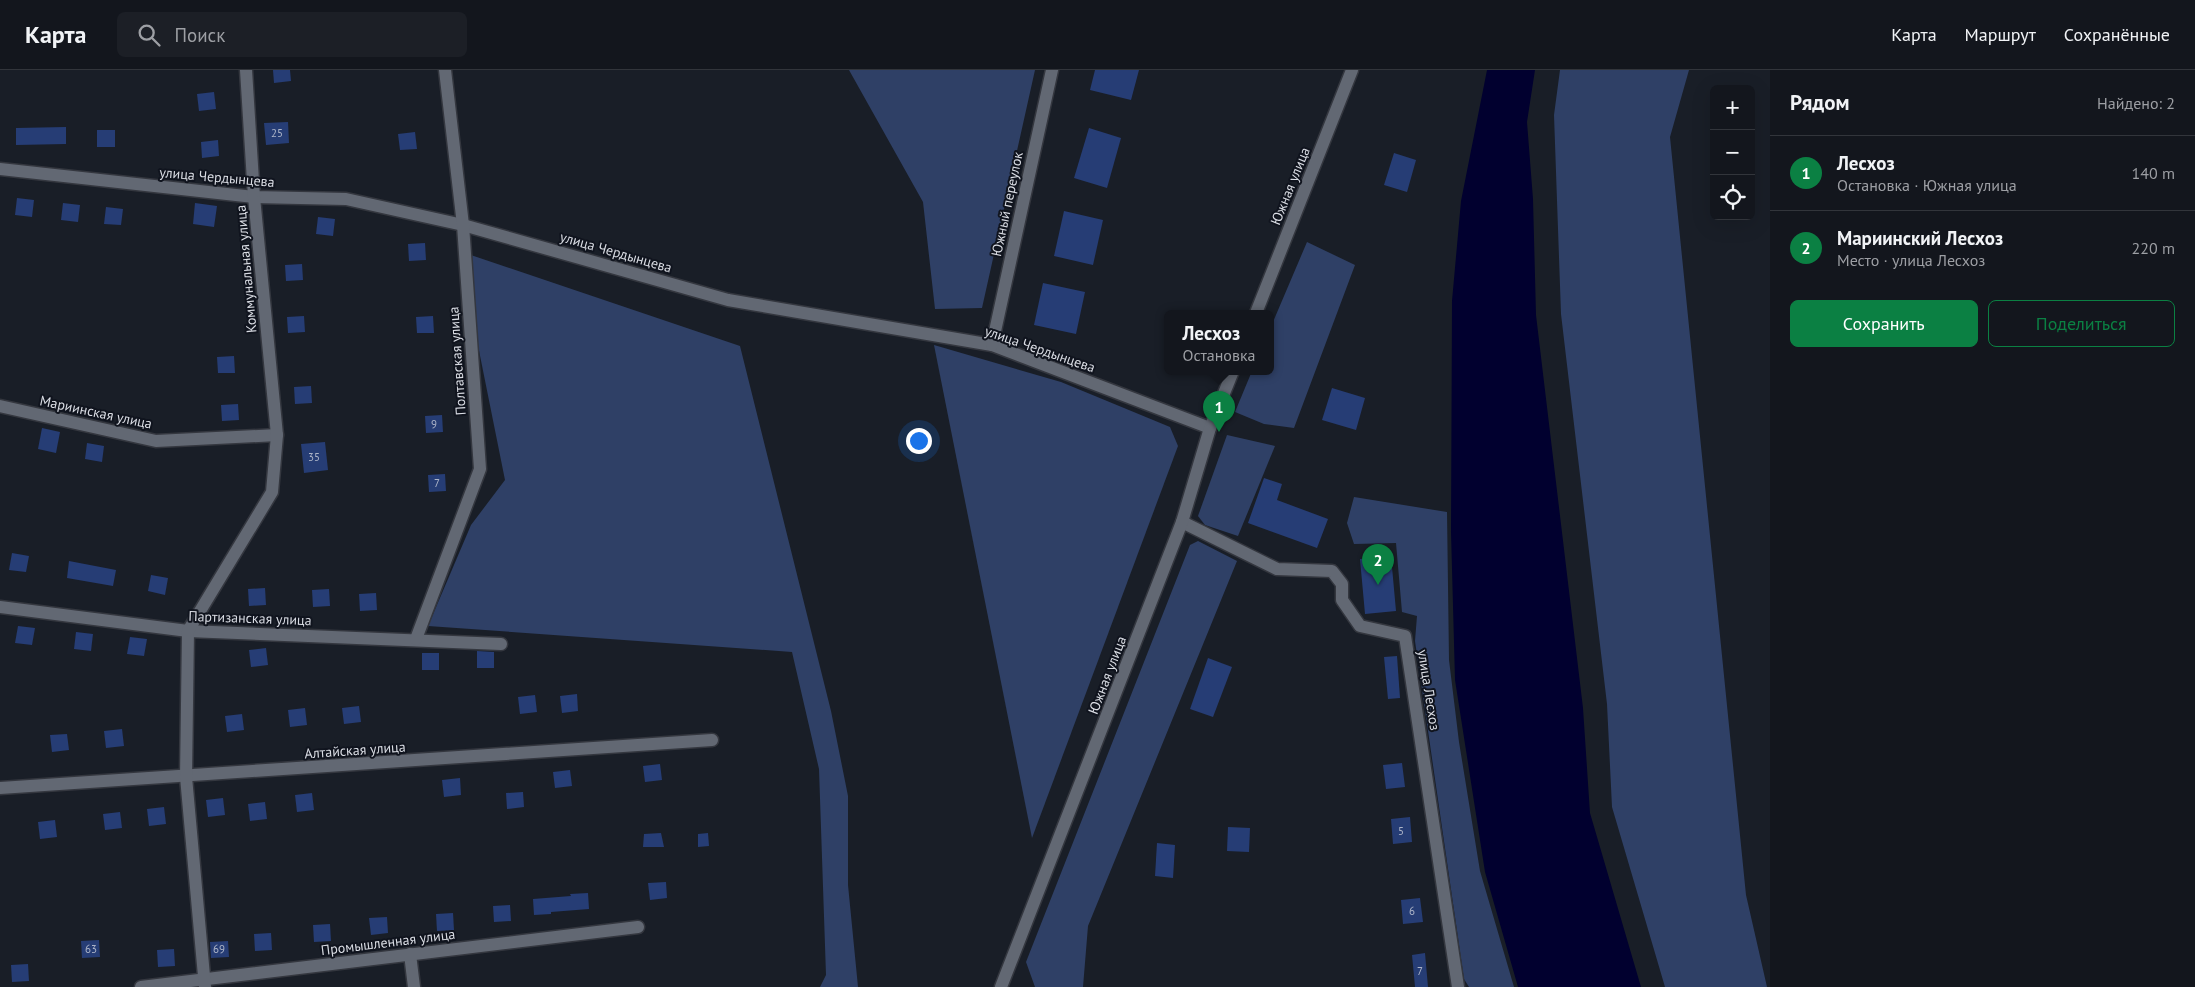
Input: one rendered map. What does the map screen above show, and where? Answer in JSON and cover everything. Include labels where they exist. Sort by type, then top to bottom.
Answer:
[{"type":"street","name":"Коммунальная улица","points":[[188,631],[272,492],[277,435],[254,197],[246,70]]},
{"type":"street","name":"Полтавская улица","points":[[416,639],[480,469],[463,225],[445,70]]},
{"type":"street","name":"Южный переулок","points":[[992,345],[1052,70]]},
{"type":"street","name":"Южная улица","points":[[1257,310],[1352,70]]},
{"type":"street","name":"улица Чердынцева","points":[[0,169],[254,197],[346,199],[463,225],[728,300],[992,345],[1210,428]]},
{"type":"street","name":"Южная улица","points":[[1001,987],[1182,522],[1210,428],[1231,375]]},
{"type":"street","name":"Мариинская улица","points":[[0,406],[156,441],[277,435]]},
{"type":"street","name":"улица Лесхоз","points":[[1182,522],[1276,569],[1332,571],[1342,584],[1342,600],[1360,626],[1405,636],[1458,987]]},
{"type":"street","name":"Партизанская улица","points":[[0,607],[188,631],[500,644]]},
{"type":"street","points":[[188,631],[186,777],[204,983]]},
{"type":"street","name":"Алтайская улица","points":[[0,788],[186,777],[712,740]]},
{"type":"street","name":"Промышленная улица","points":[[141,987],[204,983],[410,954],[638,927]]},
{"type":"street","points":[[410,954],[414,987]]},
{"type":"shaded area","points":[[849,70],[1035,70],[982,308],[935,309],[923,202]]},
{"type":"shaded area","points":[[1487,70],[1535,70],[1527,122],[1533,199],[1536,315],[1583,708],[1590,813],[1641,987],[1518,987],[1485,872],[1455,680],[1451,532],[1452,301],[1461,201]]},
{"type":"shaded area","points":[[1560,70],[1689,70],[1670,137],[1746,895],[1767,987],[1665,987],[1612,807],[1607,704],[1561,314],[1554,115]]},
{"type":"shaded area","points":[[1307,242],[1355,265],[1294,428],[1264,424],[1235,412],[1250,375],[1274,375],[1274,320]]},
{"type":"shaded area","points":[[459,251],[740,346],[831,711],[848,796],[848,885],[858,987],[820,987],[826,975],[819,769],[792,652],[428,626],[471,525],[505,480]]},
{"type":"shaded area","points":[[934,345],[1061,382],[1170,427],[1178,446],[1032,838]]},
{"type":"shaded area","points":[[1227,435],[1275,446],[1238,536],[1205,525],[1198,516]]},
{"type":"shaded area","points":[[1354,497],[1447,512],[1449,660],[1459,742],[1480,871],[1514,987],[1469,987],[1464,979],[1415,641],[1417,616],[1402,612],[1396,543],[1354,544],[1347,523]]},
{"type":"shaded area","points":[[1198,541],[1237,561],[1088,926],[1083,987],[1035,987],[1026,962],[1190,545]]},
{"type":"building","points":[[273,70],[290,70],[291,81],[274,83]]},
{"type":"building","points":[[1095,70],[1139,70],[1131,100],[1090,90]]},
{"type":"building","points":[[214,92],[216,109],[199,111],[197,94]]},
{"type":"building","points":[[288,122],[289,143],[266,145],[264,123]]},
{"type":"building","points":[[66,127],[66,144],[16,145],[16,128]]},
{"type":"building","points":[[1089,128],[1121,138],[1107,188],[1074,178]]},
{"type":"building","points":[[97,130],[115,130],[115,147],[97,147]]},
{"type":"building","points":[[415,132],[417,149],[400,150],[398,134]]},
{"type":"building","points":[[218,140],[219,156],[202,158],[201,142]]},
{"type":"building","points":[[1394,153],[1416,160],[1407,192],[1384,185]]},
{"type":"building","points":[[17,198],[34,200],[32,217],[15,215]]},
{"type":"building","points":[[63,203],[80,205],[78,222],[61,220]]},
{"type":"building","points":[[195,203],[217,206],[214,227],[193,224]]},
{"type":"building","points":[[106,207],[123,209],[121,225],[104,224]]},
{"type":"building","points":[[1064,211],[1103,220],[1093,265],[1054,256]]},
{"type":"building","points":[[318,217],[335,219],[333,236],[316,234]]},
{"type":"building","points":[[425,243],[426,260],[409,261],[408,244]]},
{"type":"building","points":[[302,264],[303,280],[286,281],[285,265]]},
{"type":"building","points":[[1043,283],[1085,292],[1076,334],[1034,325]]},
{"type":"building","points":[[304,316],[305,332],[288,333],[287,317]]},
{"type":"building","points":[[433,316],[434,333],[417,333],[416,317]]},
{"type":"building","points":[[234,356],[235,373],[218,373],[217,357]]},
{"type":"building","points":[[311,386],[312,403],[295,404],[294,387]]},
{"type":"building","points":[[1332,388],[1365,398],[1356,430],[1322,420]]},
{"type":"building","points":[[238,404],[239,420],[222,421],[221,405]]},
{"type":"building","points":[[442,415],[443,432],[426,433],[425,416]]},
{"type":"building","points":[[42,428],[60,432],[56,453],[38,449]]},
{"type":"building","points":[[325,442],[328,470],[304,473],[301,444]]},
{"type":"building","points":[[87,443],[104,446],[102,462],[85,459]]},
{"type":"building","points":[[445,474],[446,491],[429,492],[428,475]]},
{"type":"building","points":[[1264,478],[1282,484],[1277,500],[1328,519],[1317,548],[1248,523]]},
{"type":"building","points":[[12,553],[29,556],[26,572],[9,570]]},
{"type":"building","points":[[1391,556],[1396,611],[1365,614],[1360,559]]},
{"type":"building","points":[[69,561],[116,570],[113,586],[67,578]]},
{"type":"building","points":[[151,575],[168,578],[165,595],[148,591]]},
{"type":"building","points":[[265,588],[266,605],[249,606],[248,589]]},
{"type":"building","points":[[329,589],[330,606],[313,607],[312,590]]},
{"type":"building","points":[[376,593],[377,610],[360,611],[359,594]]},
{"type":"building","points":[[18,626],[35,628],[32,645],[15,643]]},
{"type":"building","points":[[76,632],[93,634],[91,651],[74,649]]},
{"type":"building","points":[[130,637],[147,639],[144,656],[127,654]]},
{"type":"building","points":[[266,648],[268,665],[251,667],[249,650]]},
{"type":"building","points":[[477,651],[494,652],[494,668],[477,668]]},
{"type":"building","points":[[422,653],[439,653],[439,670],[422,670]]},
{"type":"building","points":[[1397,656],[1400,698],[1388,699],[1384,657]]},
{"type":"building","points":[[1208,658],[1232,667],[1213,717],[1190,709]]},
{"type":"building","points":[[577,694],[578,711],[562,713],[560,696]]},
{"type":"building","points":[[535,695],[537,712],[520,714],[518,697]]},
{"type":"building","points":[[359,706],[361,722],[344,724],[342,708]]},
{"type":"building","points":[[305,708],[307,725],[290,727],[288,710]]},
{"type":"building","points":[[242,714],[244,730],[227,732],[225,716]]},
{"type":"building","points":[[122,729],[124,746],[106,748],[104,731]]},
{"type":"building","points":[[67,734],[69,750],[52,752],[50,735]]},
{"type":"building","points":[[1402,763],[1405,787],[1386,789],[1383,765]]},
{"type":"building","points":[[660,764],[662,780],[645,782],[643,766]]},
{"type":"building","points":[[570,770],[572,786],[555,788],[553,772]]},
{"type":"building","points":[[460,778],[461,795],[444,797],[442,780]]},
{"type":"building","points":[[523,792],[524,807],[507,809],[506,793]]},
{"type":"building","points":[[312,793],[314,810],[297,812],[295,795]]},
{"type":"building","points":[[223,798],[225,815],[208,817],[206,800]]},
{"type":"building","points":[[265,802],[267,819],[250,821],[248,804]]},
{"type":"building","points":[[164,807],[166,824],[149,826],[147,809]]},
{"type":"building","points":[[120,812],[122,828],[105,830],[103,814]]},
{"type":"building","points":[[1410,817],[1412,842],[1393,844],[1391,819]]},
{"type":"building","points":[[55,820],[57,837],[40,839],[38,822]]},
{"type":"building","points":[[1228,827],[1250,828],[1249,852],[1227,851]]},
{"type":"building","points":[[661,833],[664,847],[643,847],[644,834]]},
{"type":"building","points":[[708,833],[709,846],[698,847],[698,834]]},
{"type":"building","points":[[1157,843],[1175,845],[1173,878],[1155,876]]},
{"type":"building","points":[[666,882],[667,898],[650,900],[648,883]]},
{"type":"building","points":[[588,893],[589,909],[534,915],[533,899]]},
{"type":"building","points":[[1420,898],[1423,922],[1403,924],[1401,900]]},
{"type":"building","points":[[510,905],[511,921],[494,922],[493,906]]},
{"type":"building","points":[[453,913],[454,930],[437,931],[436,914]]},
{"type":"building","points":[[387,917],[388,933],[371,935],[369,918]]},
{"type":"building","points":[[330,924],[331,941],[314,942],[313,925]]},
{"type":"building","points":[[271,933],[272,950],[255,951],[254,934]]},
{"type":"building","points":[[99,940],[100,957],[82,958],[81,941]]},
{"type":"building","points":[[228,941],[229,957],[211,958],[210,942]]},
{"type":"building","points":[[174,949],[175,966],[158,967],[157,950]]},
{"type":"building","points":[[1425,953],[1428,987],[1415,987],[1412,955]]},
{"type":"building","points":[[28,964],[29,981],[12,982],[11,965]]},
{"type":"place","name":"Лесхоз","points":[[1219,432]]},
{"type":"place","name":"Мариинский Лесхоз","points":[[1378,585]]}]
